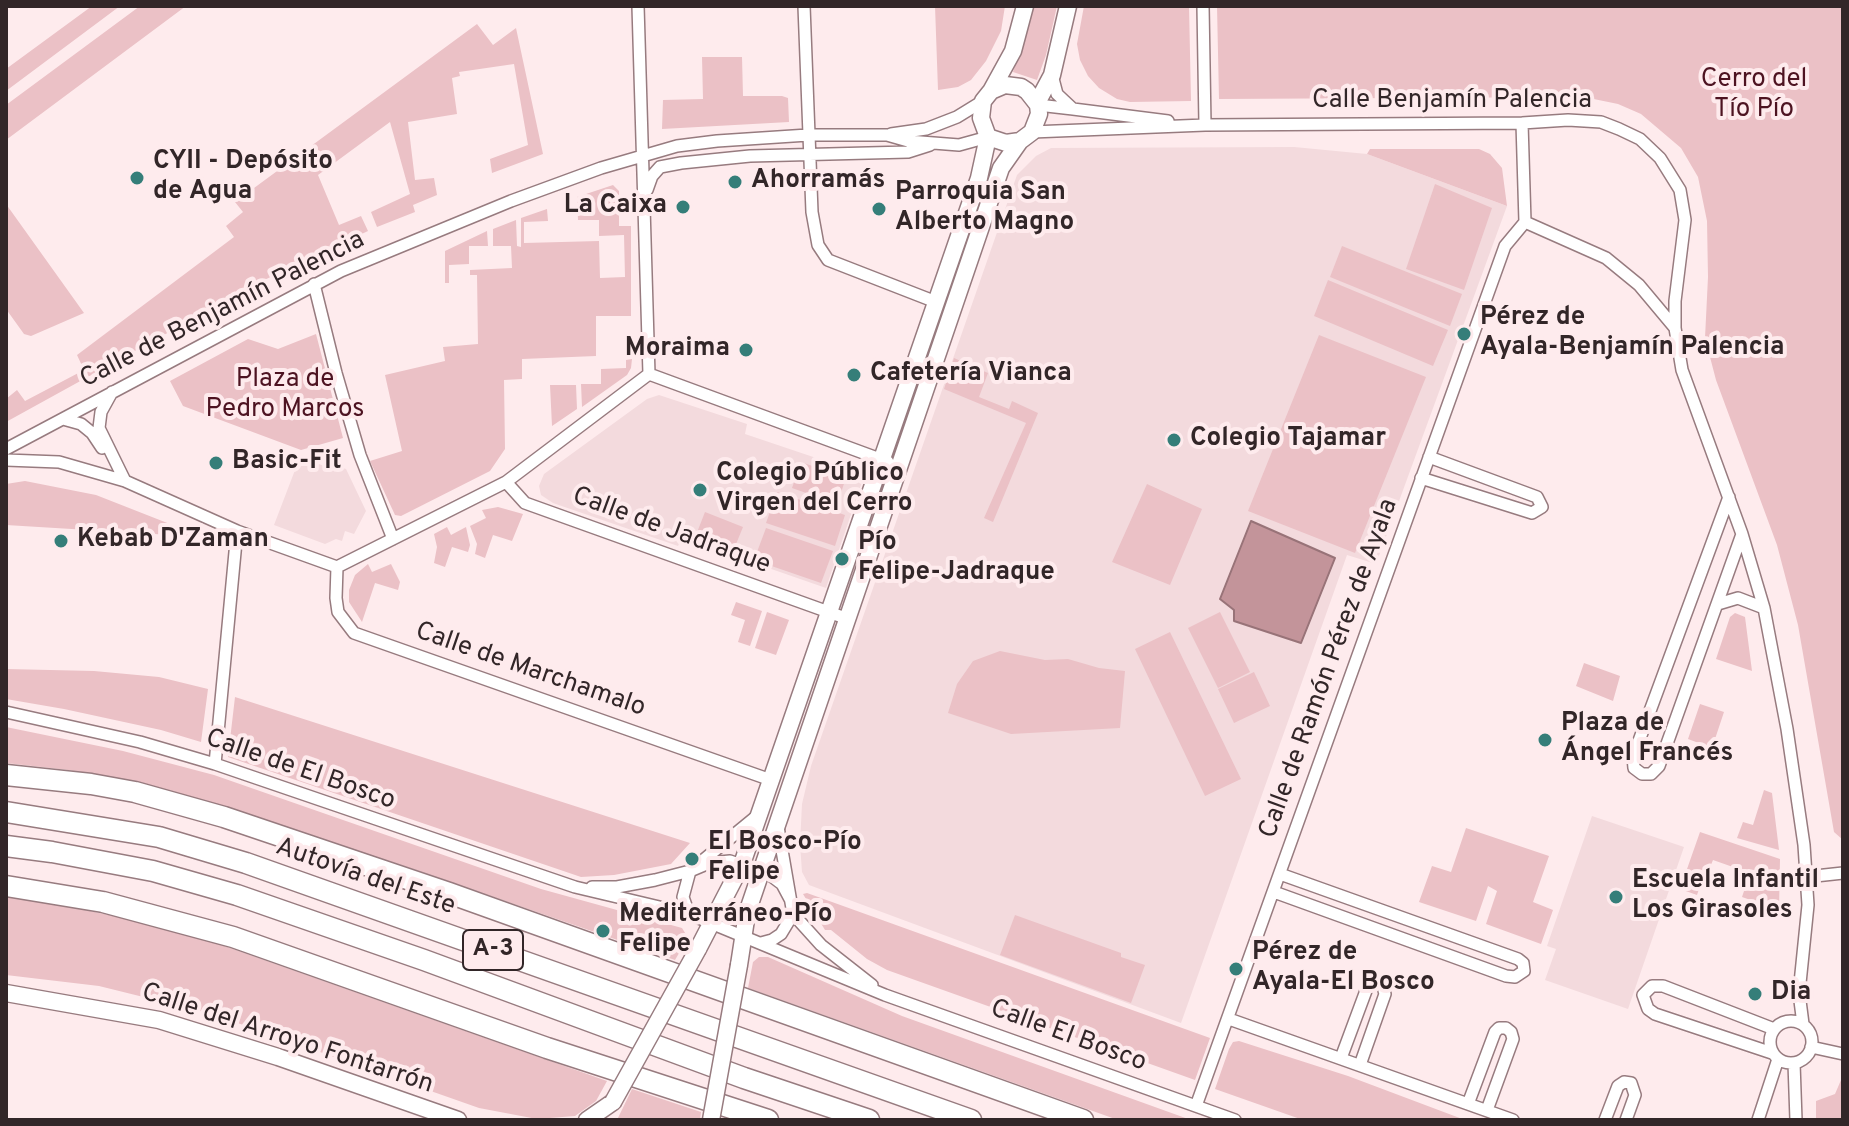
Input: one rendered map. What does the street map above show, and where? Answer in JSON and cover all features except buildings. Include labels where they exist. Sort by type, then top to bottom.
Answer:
[{"type":"highway","points":[[6,775],[106,787],[224,817],[449,893],[1083,1120]]},
{"type":"highway","name":"Autovía del Este","points":[[6,812],[159,837],[246,863],[971,1120]]},
{"type":"highway","name":"A-3","points":[[6,846],[153,871],[237,895],[861,1118]]},
{"type":"highway","points":[[6,886],[103,902],[233,937],[658,1085],[768,1120]]},
{"type":"highway","points":[[658,1085],[744,1120]]},
{"type":"street","points":[[638,6],[649,374]]},
{"type":"street","points":[[804,6],[808,135],[818,245],[828,260],[936,302]]},
{"type":"street","points":[[607,1120],[613,1102],[712,926],[742,864],[758,815],[765,778],[830,612],[979,178],[988,137],[981,118],[987,96],[1013,51],[1025,6]]},
{"type":"street","points":[[1037,104],[1052,75],[1068,6]]},
{"type":"street","points":[[1203,6],[1205,125]]},
{"type":"street","points":[[1052,75],[1057,94],[1073,109]]},
{"type":"street","points":[[711,1120],[747,913],[1001,168],[1026,137],[1039,114],[1037,104],[1027,91],[1013,85],[1005,85],[987,96]]},
{"type":"street","name":"Calle de Benjamín Palencia","points":[[6,449],[314,284],[511,201],[677,146],[808,135],[887,135],[926,129],[957,117],[987,96]]},
{"type":"street","name":"Calle Benjamín Palencia","points":[[1037,104],[1205,125]]},
{"type":"street","name":"Calle Benjamín Palencia","points":[[1026,137],[1205,125],[1601,122],[1640,139],[1670,171],[1680,190],[1685,220],[1675,328]]},
{"type":"street","points":[[1522,123],[1525,222],[1606,258],[1639,285],[1675,328],[1682,370],[1742,534],[1764,608],[1787,729],[1804,845],[1808,905],[1799,993],[1803,1024],[1809,1031],[1811,1047],[1802,1060],[1794,1063],[1655,1014],[1648,1009],[1643,995],[1652,986],[1663,986],[1774,1029]]},
{"type":"street","name":"Calle de Benjamín Palencia","points":[[887,135],[908,141],[959,145],[988,137]]},
{"type":"street","points":[[988,137],[1006,143],[1026,137]]},
{"type":"street","name":"Calle de Benjamín Palencia","points":[[660,167],[736,157],[908,152],[935,143]]},
{"type":"street","points":[[644,155],[651,164],[660,167],[652,176],[645,194]]},
{"type":"street","name":"Calle de Ramón Pérez de Ayala","points":[[1196,1106],[1505,246],[1525,222]]},
{"type":"street","points":[[314,284],[340,390],[360,455],[393,539]]},
{"type":"street","points":[[649,374],[900,467]]},
{"type":"street","points":[[6,460],[59,462],[125,481],[237,531],[337,567],[506,482],[649,374]]},
{"type":"street","points":[[112,392],[101,412],[99,428],[125,481]]},
{"type":"street","points":[[63,419],[81,424],[92,433],[125,481]]},
{"type":"street","name":"Calle de Ramón Pérez de Ayala","points":[[1421,478],[1532,513],[1542,507],[1537,497],[1429,457]]},
{"type":"street","name":"Calle de Jadraque","points":[[506,482],[525,503],[848,619]]},
{"type":"street","points":[[1729,497],[1633,757],[1634,768],[1642,774],[1651,774],[1659,766],[1742,534]]},
{"type":"street","points":[[215,764],[237,531]]},
{"type":"street","name":"Calle de Marchamalo","points":[[337,567],[338,612],[354,633],[765,778]]},
{"type":"street","points":[[1718,604],[1738,598],[1764,608]]},
{"type":"street","name":"Calle de El Bosco","points":[[6,712],[140,742],[215,764],[575,887],[689,914],[712,926]]},
{"type":"street","points":[[689,914],[683,897],[690,871],[758,815]]},
{"type":"street","points":[[760,943],[781,934],[793,914],[778,824]]},
{"type":"street","name":"Calle de El Bosco","points":[[575,887],[617,887],[690,871],[709,863],[730,861],[742,864]]},
{"type":"street","points":[[742,864],[782,884],[790,899]]},
{"type":"street","points":[[1806,877],[1843,873]]},
{"type":"street","name":"Calle de Ramón Pérez de Ayala","points":[[1274,892],[1506,976],[1515,977],[1524,971],[1523,963],[1518,959],[1280,874]]},
{"type":"street","name":"Calle El Bosco","points":[[793,914],[830,953],[885,995]]},
{"type":"street","name":"Calle El Bosco","points":[[712,926],[885,995],[1235,1120]]},
{"type":"street","points":[[1341,1058],[1367,988],[1376,981],[1386,988],[1385,994],[1360,1065]]},
{"type":"street","name":"Calle del Arroyo Fontarrón","points":[[6,993],[159,1020],[278,1057],[458,1120]]},
{"type":"street","points":[[1758,1120],[1775,1056],[1770,1037],[1774,1029],[1787,1021],[1799,993]]},
{"type":"street","points":[[1229,1019],[1513,1120]]},
{"type":"street","points":[[1787,1021],[1803,1024]]},
{"type":"street","points":[[1468,1104],[1495,1032],[1506,1028],[1513,1039],[1487,1110]]},
{"type":"street","points":[[1811,1047],[1843,1054]]},
{"type":"street","points":[[1794,1063],[1796,1120]]},
{"type":"street","points":[[1605,1120],[1618,1086],[1624,1082],[1631,1083],[1635,1095],[1626,1120]]},
{"type":"street","points":[[587,1120],[613,1102]]},
{"type":"shaded area","name":"Colegio Tajamar","points":[[1294,147],[1367,154],[1507,206],[1376,564],[1347,555],[1181,1023],[809,885],[802,872],[802,804],[811,766],[1017,175],[1036,156],[1051,148]]},
{"type":"shaded area","name":"Colegio Público Virgen del Cerro","points":[[659,395],[747,424],[745,434],[837,465],[840,457],[859,466],[863,479],[826,588],[682,538],[678,546],[553,503],[541,495],[539,486],[544,474],[647,399]]},
{"type":"shaded area","points":[[300,457],[335,470],[340,467],[346,469],[366,511],[354,534],[345,531],[342,541],[336,539],[325,544],[274,525]]},
{"type":"shaded area","points":[[1251,521],[1335,558],[1301,643],[1234,621],[1234,610],[1220,599]]},
{"type":"shaded area","name":"Escuela Infantil Los Girasoles","points":[[1592,816],[1684,847],[1628,1009],[1545,980],[1556,949],[1547,946]]},
{"type":"green space","points":[[92,6],[120,6],[6,91],[6,69]]},
{"type":"green space","points":[[140,6],[186,6],[6,140],[6,105]]},
{"type":"green space","points":[[935,6],[1005,6],[1001,31],[986,61],[971,80],[958,87],[938,90]]},
{"type":"green space","points":[[1034,6],[1057,6],[1037,80],[1013,72]]},
{"type":"green space","points":[[1084,6],[1189,6],[1191,101],[1130,102],[1117,99],[1099,88],[1080,60],[1077,44]]},
{"type":"green space","name":"Cerro del Tío Pío","points":[[1217,6],[1843,6],[1843,840],[1834,832],[1798,625],[1777,545],[1716,380],[1705,338],[1707,221],[1698,177],[1681,148],[1641,114],[1618,104],[1584,97],[1219,99]]},
{"type":"green space","points":[[477,24],[493,45],[516,28],[543,154],[492,173],[490,159],[528,145],[514,64],[459,72],[460,76],[452,78],[457,114],[408,122],[415,180],[434,178],[437,195],[413,205],[415,212],[377,227],[371,212],[410,194],[390,122],[318,175],[339,225],[361,216],[368,231],[260,282],[6,422],[6,399],[17,390],[25,401],[84,370],[77,355],[234,237],[226,226],[243,212],[235,202]]},
{"type":"green space","points":[[702,57],[742,57],[743,96],[788,98],[789,122],[662,129],[663,100],[703,99]]},
{"type":"green space","points":[[1370,149],[1479,149],[1490,154],[1502,168],[1507,206],[1367,154]]},
{"type":"green space","points":[[1435,184],[1492,208],[1464,290],[1406,269]]},
{"type":"green space","points":[[613,185],[619,191],[619,226],[631,226],[631,316],[596,316],[596,356],[522,359],[522,379],[504,380],[505,449],[490,471],[401,516],[395,515],[370,461],[402,451],[385,375],[445,361],[443,347],[478,344],[477,275],[470,275],[470,270],[512,268],[511,246],[493,246],[493,229],[516,220],[517,246],[521,247],[521,218],[547,209],[548,221],[524,222],[524,243],[599,241],[600,278],[625,277],[624,235],[599,236],[599,220],[578,220],[577,197]]},
{"type":"green space","points":[[6,204],[84,313],[31,336],[24,334],[6,309]]},
{"type":"green space","points":[[487,231],[488,246],[469,246],[469,264],[449,265],[449,283],[445,283],[445,251]]},
{"type":"green space","points":[[1342,246],[1462,294],[1450,326],[1330,277]]},
{"type":"green space","points":[[1328,280],[1448,330],[1433,366],[1314,316]]},
{"type":"green space","name":"Plaza de Pedro Marcos","points":[[316,334],[343,438],[301,450],[183,406],[170,381],[248,339],[278,349]]},
{"type":"green space","points":[[1319,335],[1426,377],[1355,553],[1248,511]]},
{"type":"green space","points":[[954,358],[988,373],[979,397],[1009,409],[1012,401],[1038,413],[993,522],[984,518],[1026,423],[944,389]]},
{"type":"green space","points":[[632,359],[627,375],[582,407],[581,384],[601,384],[601,369],[626,368],[626,360]]},
{"type":"green space","points":[[550,385],[576,385],[577,409],[552,426]]},
{"type":"green space","points":[[801,462],[846,478],[837,504],[792,488]]},
{"type":"green space","points":[[25,481],[96,495],[203,537],[6,525],[6,484]]},
{"type":"green space","points":[[1147,484],[1202,509],[1170,585],[1112,562]]},
{"type":"green space","points":[[777,492],[845,515],[835,546],[766,523]]},
{"type":"green space","points":[[498,507],[523,514],[512,541],[493,535],[485,558],[475,554],[477,544],[470,526],[486,518],[482,510]]},
{"type":"green space","points":[[705,512],[743,527],[734,549],[696,535]]},
{"type":"green space","points":[[447,527],[451,535],[466,527],[470,545],[468,552],[452,547],[445,567],[434,563],[437,547],[434,534]]},
{"type":"green space","points":[[766,528],[833,551],[821,583],[754,560]]},
{"type":"green space","points":[[368,564],[372,572],[391,564],[400,582],[398,590],[375,583],[362,622],[349,602],[349,590],[355,575]]},
{"type":"green space","points":[[736,602],[762,611],[750,646],[738,642],[745,620],[731,615]]},
{"type":"green space","points":[[767,612],[789,620],[776,655],[755,648]]},
{"type":"green space","points":[[1220,612],[1250,672],[1218,688],[1188,628]]},
{"type":"green space","points":[[1735,613],[1745,617],[1752,671],[1716,659],[1730,617]]},
{"type":"green space","points":[[1170,632],[1241,779],[1205,796],[1135,649]]},
{"type":"green space","points":[[1000,651],[1045,660],[1068,659],[1099,668],[1125,671],[1120,728],[1011,734],[948,713],[957,684],[973,661]]},
{"type":"green space","points":[[1584,663],[1620,676],[1613,701],[1576,686]]},
{"type":"green space","points":[[6,669],[94,671],[159,677],[208,689],[201,742],[161,730],[6,699]]},
{"type":"green space","points":[[1254,672],[1270,706],[1234,723],[1218,689]]},
{"type":"green space","points":[[235,697],[690,843],[671,864],[614,875],[581,877],[228,757]]},
{"type":"green space","points":[[1700,704],[1724,712],[1712,748],[1688,739]]},
{"type":"green space","points":[[6,727],[123,751],[214,775],[541,889],[682,928],[687,936],[685,943],[675,960],[410,868],[172,791],[68,770],[6,763]]},
{"type":"green space","points":[[1764,790],[1772,793],[1779,850],[1737,838],[1743,822],[1753,825]]},
{"type":"green space","points":[[1466,828],[1549,856],[1533,902],[1553,910],[1541,944],[1486,924],[1497,891],[1488,886],[1476,921],[1419,902],[1432,866],[1451,872]]},
{"type":"green space","points":[[1700,832],[1780,859],[1779,910],[1742,897],[1750,873],[1713,860],[1708,872],[1705,871],[1697,895],[1680,889]]},
{"type":"green space","points":[[803,894],[1210,1038],[1195,1080],[887,970],[867,959],[831,930],[825,930]]},
{"type":"green space","points":[[6,897],[43,901],[179,930],[607,1081],[596,1101],[575,1116],[537,1119],[479,1108],[212,1014],[99,986],[6,975]]},
{"type":"green space","points":[[1015,915],[1121,953],[1121,957],[1145,965],[1131,1003],[1000,955]]},
{"type":"green space","points":[[759,957],[768,957],[902,1016],[1191,1120],[1118,1120],[748,988],[753,962]]},
{"type":"green space","points":[[1239,1041],[1348,1076],[1465,1120],[1303,1120],[1215,1089],[1229,1049],[1233,1042]]},
{"type":"green space","points":[[1841,1080],[1843,1120],[1816,1120],[1816,1101],[1835,1094]]},
{"type":"green space","points":[[632,1089],[701,1112],[700,1120],[617,1120]]},
{"type":"place","name":"CYII - Depósito de Agua","points":[[137,178]]},
{"type":"place","name":"Ahorramás","points":[[735,182]]},
{"type":"place","name":"La Caixa","points":[[683,207]]},
{"type":"place","name":"Parroquia San Alberto Magno","points":[[879,209]]},
{"type":"place","name":"Pérez de Ayala-Benjamín Palencia","points":[[1464,334]]},
{"type":"place","name":"Moraima","points":[[746,350]]},
{"type":"place","name":"Cafetería Vianca","points":[[854,375]]},
{"type":"place","name":"Colegio Tajamar","points":[[1174,440]]},
{"type":"place","name":"Basic-Fit","points":[[216,463]]},
{"type":"place","name":"Colegio Público Virgen del Cerro","points":[[700,490]]},
{"type":"place","name":"Kebab D'Zaman","points":[[61,541]]},
{"type":"place","name":"Pío Felipe-Jadraque","points":[[842,559]]},
{"type":"place","name":"Plaza de Ángel Francés","points":[[1545,740]]},
{"type":"place","name":"El Bosco-Pío Felipe","points":[[692,859]]},
{"type":"place","name":"Escuela Infantil Los Girasoles","points":[[1616,897]]},
{"type":"place","name":"Mediterráneo-Pío Felipe","points":[[603,931]]},
{"type":"place","name":"Pérez de Ayala-El Bosco","points":[[1236,969]]},
{"type":"place","name":"Dia","points":[[1755,994]]}]
